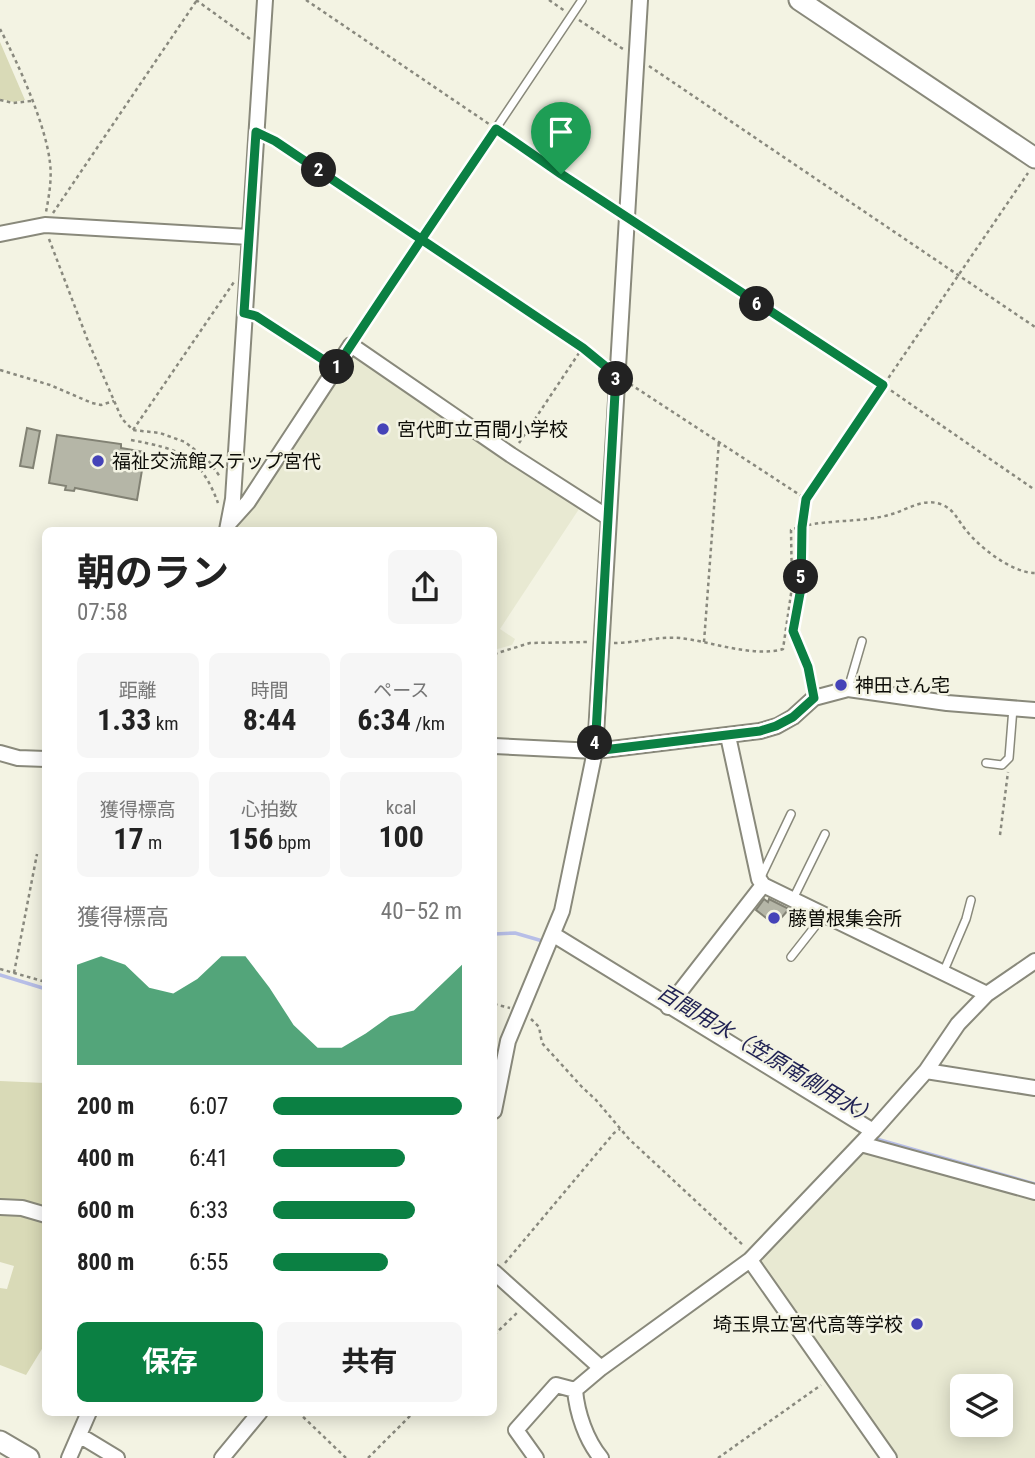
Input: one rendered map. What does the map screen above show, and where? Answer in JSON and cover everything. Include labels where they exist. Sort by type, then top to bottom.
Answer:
[{"type":"street","points":[[228,526],[233,499],[265,0]]},
{"type":"street","points":[[497,1096],[508,1041],[562,911],[595,751],[640,0]]},
{"type":"street","points":[[799,0],[1035,161]]},
{"type":"street","points":[[0,234],[45,225],[249,237]]},
{"type":"street","points":[[228,526],[248,502],[351,345],[511,455],[609,518]]},
{"type":"street","points":[[497,746],[595,751],[728,736],[776,726],[793,717],[814,698],[848,689],[947,703],[1035,710]]},
{"type":"street","points":[[728,736],[761,882],[987,995]]},
{"type":"street","points":[[0,753],[18,758],[42,759]]},
{"type":"street","points":[[668,1007],[761,882]]},
{"type":"street","points":[[554,935],[873,1131]]},
{"type":"street","points":[[575,1390],[752,1258],[861,1144],[926,1071],[958,1024],[987,995],[1035,961]]},
{"type":"street","points":[[926,1071],[1035,1087]]},
{"type":"street","points":[[861,1144],[1035,1192]]},
{"type":"street","points":[[0,1207],[42,1214]]},
{"type":"street","points":[[752,1258],[889,1458]]},
{"type":"street","points":[[497,1275],[601,1368]]},
{"type":"street","points":[[529,1455],[516,1430],[556,1385],[575,1390]]},
{"type":"street","points":[[575,1390],[576,1406],[592,1448],[601,1458]]},
{"type":"street","points":[[69,1458],[87,1416]]},
{"type":"street","points":[[222,1458],[257,1416]]},
{"type":"street","points":[[79,1435],[117,1458]]},
{"type":"street","points":[[0,1441],[29,1458]]},
{"type":"lane","points":[[351,345],[582,0]]},
{"type":"lane","points":[[848,689],[862,641]]},
{"type":"lane","points":[[986,763],[1002,765],[1009,758],[1013,708]]},
{"type":"lane","points":[[761,882],[791,814]]},
{"type":"lane","points":[[793,899],[825,834]]},
{"type":"lane","points":[[943,973],[966,919],[971,900]]},
{"type":"lane","points":[[791,957],[824,915]]},
{"type":"path","points":[[45,225],[197,0],[262,47]]},
{"type":"path","points":[[306,0],[626,219],[883,385],[1035,489]]},
{"type":"path","points":[[549,0],[1035,327]]},
{"type":"path","points":[[0,29],[31,101],[44,136],[51,166],[45,225],[68,290],[122,419],[133,430],[174,437],[196,449],[208,460],[233,499]]},
{"type":"path","points":[[0,100],[13,103],[31,101]]},
{"type":"path","points":[[256,132],[275,141],[423,238],[583,348],[616,375],[806,499]]},
{"type":"path","points":[[814,698],[808,667],[793,631],[801,588],[802,527],[806,499],[1035,161]]},
{"type":"path","points":[[133,430],[237,278],[246,273]]},
{"type":"path","points":[[244,313],[256,316],[336,368]]},
{"type":"path","points":[[511,455],[583,348]]},
{"type":"path","points":[[0,370],[50,385],[92,403],[101,405],[114,401]]},
{"type":"path","points":[[170,447],[174,437]]},
{"type":"path","points":[[131,440],[170,447],[198,467],[214,491],[228,526]]},
{"type":"path","points":[[704,642],[719,440]]},
{"type":"path","points":[[497,653],[530,643],[630,643],[662,638],[704,642],[737,649],[783,649],[792,587],[791,530],[883,516],[928,502],[940,504],[957,516],[965,529],[995,556],[1022,573],[1035,573]]},
{"type":"path","points":[[1000,835],[1009,758]]},
{"type":"path","points":[[14,973],[37,854]]},
{"type":"path","points":[[0,969],[42,981]]},
{"type":"path","points":[[497,1005],[521,1011],[539,1027],[542,1044],[620,1129],[752,1258]]},
{"type":"path","points":[[497,1271],[620,1129]]},
{"type":"path","points":[[497,1332],[528,1303]]},
{"type":"path","points":[[718,1458],[832,1377]]},
{"type":"path","points":[[302,1416],[346,1458]]},
{"type":"path","points":[[368,1458],[410,1416]]},
{"type":"shaded area","points":[[0,42],[25,100],[14,102],[0,99]]},
{"type":"shaded area","name":"宮代町立百間小学校","points":[[352,352],[581,506],[500,629],[515,639],[512,645],[497,649],[497,527],[233,527]]},
{"type":"shaded area","points":[[0,1081],[42,1083],[42,1349],[26,1375],[0,1365],[0,1288],[7,1289],[14,1266],[0,1262]]},
{"type":"shaded area","name":"埼玉県立宮代高等学校","points":[[863,1150],[1035,1198],[1035,1458],[894,1458],[756,1263]]},
{"type":"building","points":[[27,428],[40,431],[33,468],[20,466]]},
{"type":"building","name":"福祉交流館ステップ宮代","points":[[57,435],[121,444],[121,448],[145,452],[137,500],[75,488],[74,491],[65,490],[66,486],[49,483]]},
{"type":"building","name":"藤曽根集会所","points":[[764,899],[789,909],[775,925],[756,910]]},
{"type":"waterway","name":"百間用水（笠原南側用水）","points":[[497,934],[515,933],[546,942]]},
{"type":"waterway","name":"百間用水（笠原南側用水）","points":[[0,975],[42,988]]},
{"type":"waterway","name":"百間用水（笠原南側用水）","points":[[873,1138],[1035,1184]]},
{"type":"place","name":"宮代町立百間小学校","points":[[383,429]]},
{"type":"place","name":"福祉交流館ステップ宮代","points":[[98,461]]},
{"type":"place","name":"神田さん宅","points":[[841,685]]},
{"type":"place","name":"藤曽根集会所","points":[[774,918]]},
{"type":"place","name":"埼玉県立宮代高等学校","points":[[917,1324]]},
{"type":"route","points":[[561,174],[496,129],[423,238],[351,345],[336,368],[256,316],[244,313],[256,132],[275,141],[423,238],[583,348],[616,375],[595,751],[728,736],[776,726],[793,717],[814,698],[808,667],[793,631],[801,588],[802,527],[806,499],[883,385],[561,174]]}]
